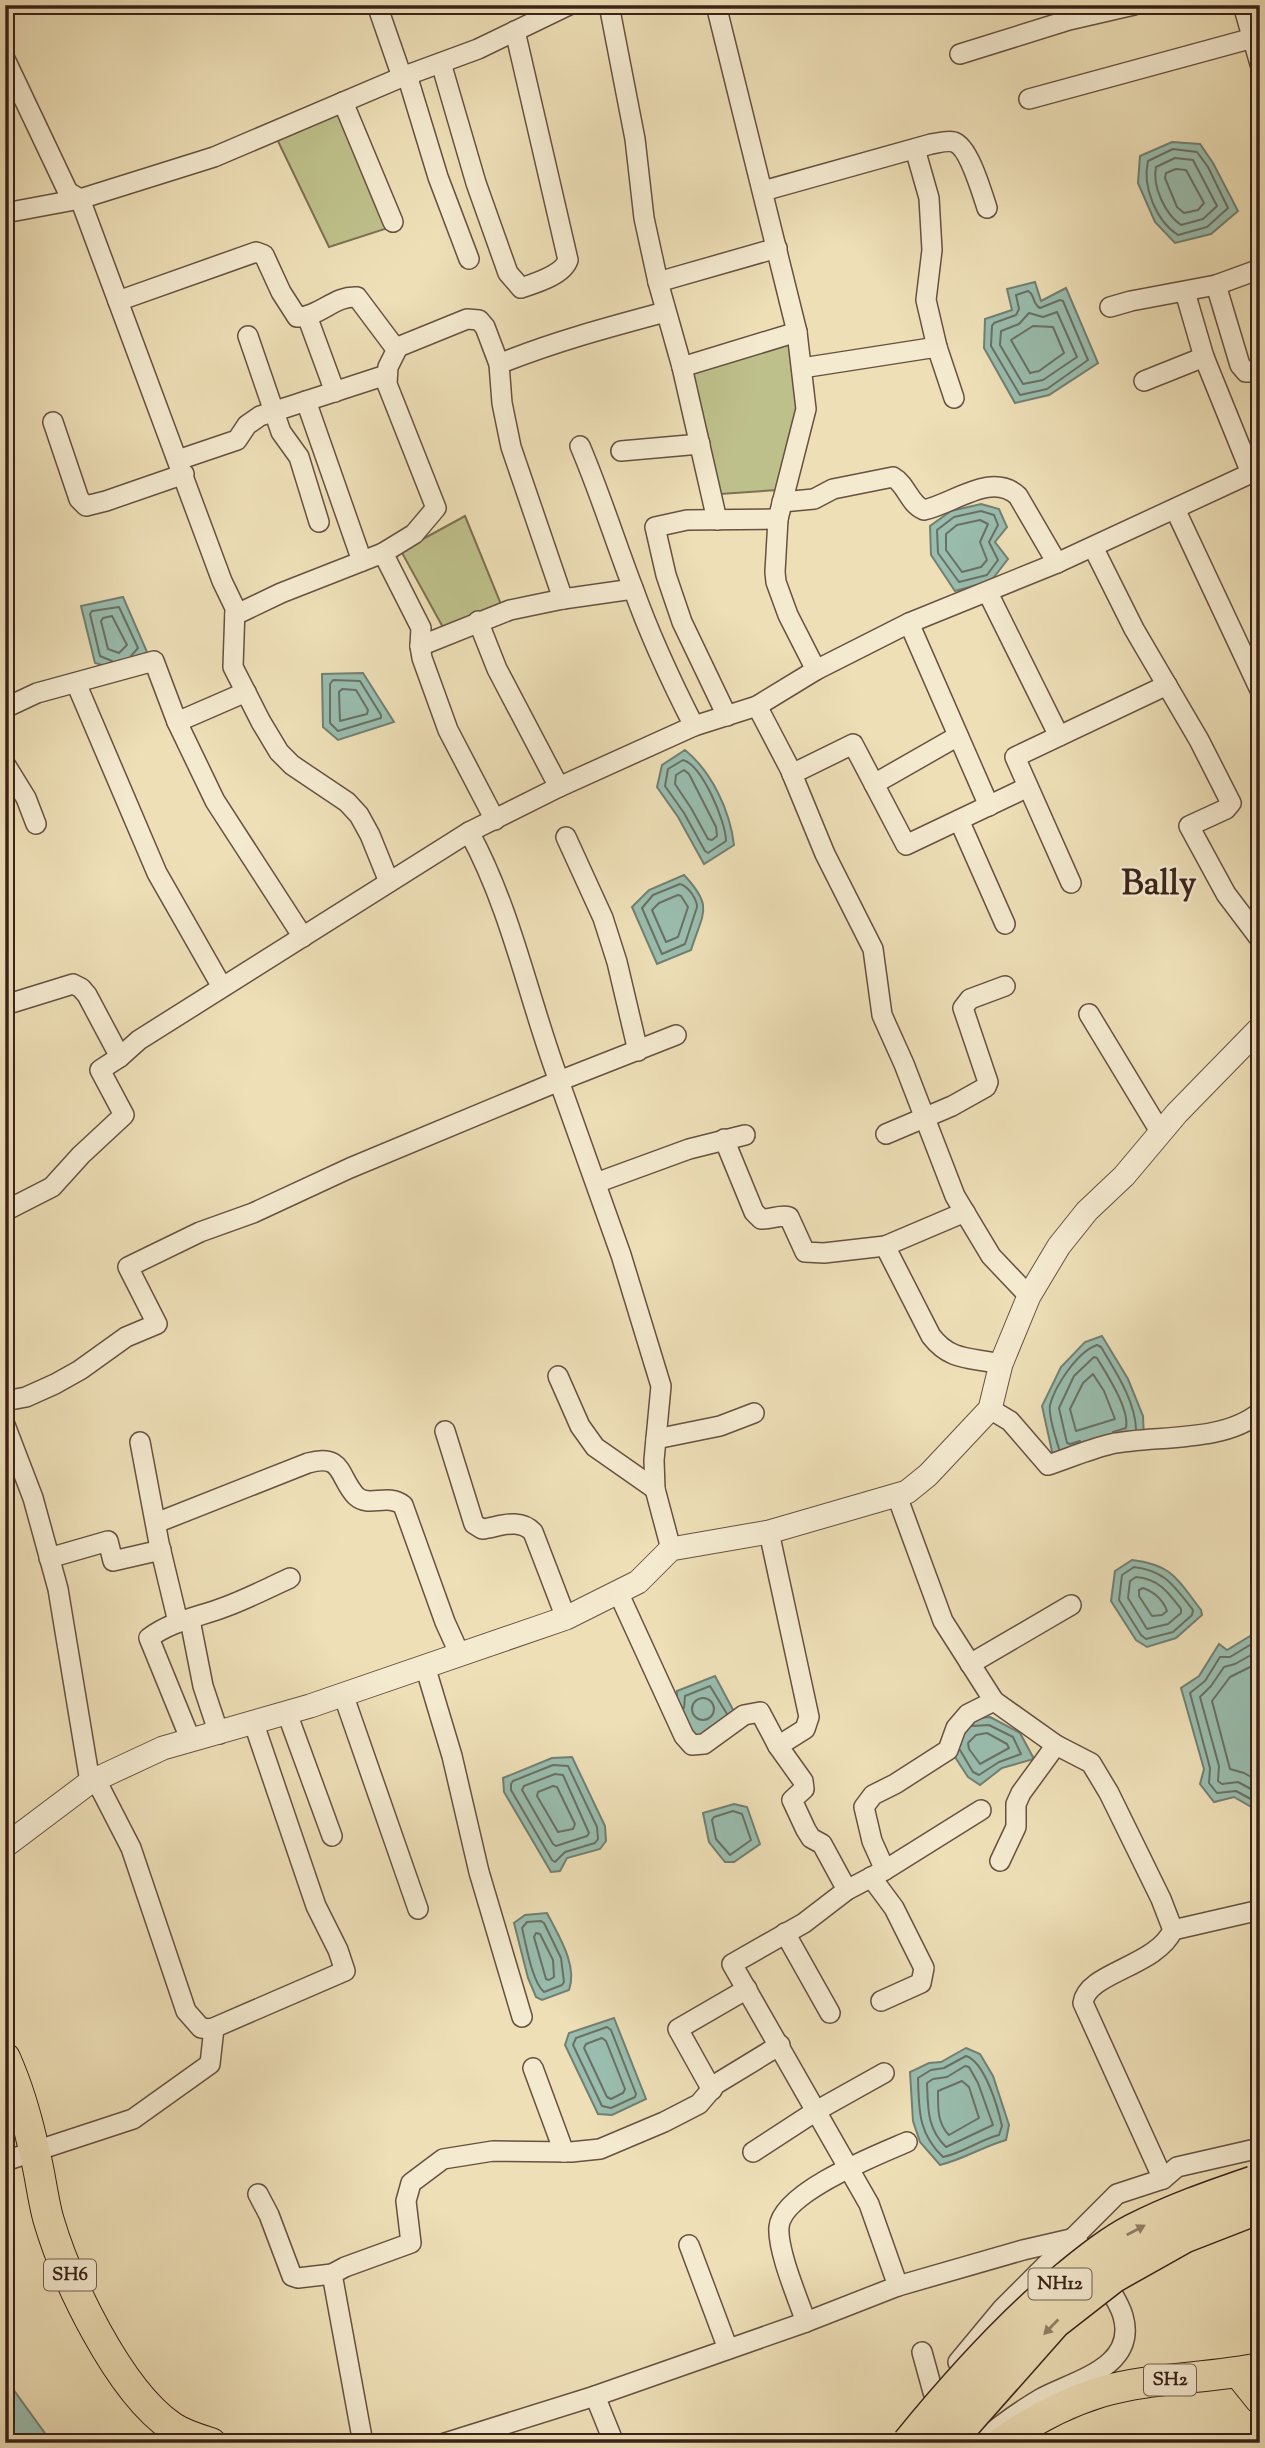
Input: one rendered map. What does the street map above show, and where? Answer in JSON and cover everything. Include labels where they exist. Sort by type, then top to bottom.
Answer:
[{"type":"highway","name":"NH12","points":[[909,2443],[977,2364],[1035,2304],[1087,2262],[1144,2226],[1193,2203],[1255,2196],[1113,2276],[1054,2322],[947,2443]]},
{"type":"main road","name":"SH6","points":[[5,2058],[16,2083],[35,2150],[48,2216],[58,2248],[94,2324],[134,2390],[172,2427],[192,2438],[211,2443]]},
{"type":"main road","name":"SH2","points":[[1001,2443],[1055,2410],[1102,2392],[1253,2368]]},
{"type":"main road","points":[[1253,2368],[1260,2399]]},
{"type":"street","points":[[377,5],[469,259]]},
{"type":"street","points":[[5,213],[80,199],[214,157],[404,76],[478,49],[569,5]]},
{"type":"street","points":[[609,5],[635,139],[644,218],[718,520]]},
{"type":"street","points":[[960,54],[1069,20],[1134,5]]},
{"type":"street","points":[[1243,5],[1260,64]]},
{"type":"street","points":[[719,6],[797,332],[806,409],[780,510],[776,582],[788,615],[816,670]]},
{"type":"street","points":[[441,63],[476,183],[508,273],[521,288],[529,285],[565,267],[568,260],[515,31]]},
{"type":"street","points":[[1030,99],[1253,38]]},
{"type":"street","points":[[5,60],[68,192],[80,199],[222,581],[235,608],[233,667],[279,752],[292,765],[347,802],[359,815],[389,882]]},
{"type":"street","points":[[343,102],[393,222]]},
{"type":"street","points":[[763,191],[915,149],[953,142],[967,155],[987,208]]},
{"type":"street","points":[[915,149],[929,198],[932,250],[926,300],[937,347],[954,398]]},
{"type":"street","points":[[658,282],[777,247]]},
{"type":"street","points":[[118,301],[249,252],[260,252],[297,317],[307,316],[345,298],[357,297],[393,345],[398,346],[474,318],[479,320],[485,327],[499,364],[502,403],[511,447],[563,599]]},
{"type":"street","points":[[1110,307],[1216,285],[1260,269]]},
{"type":"street","points":[[1216,285],[1240,365],[1246,372],[1260,372]]},
{"type":"street","points":[[5,1211],[52,1187],[81,1155],[124,1115],[100,1070],[139,1040],[469,832],[559,787],[694,726],[757,706],[816,670],[909,624],[1057,563],[1255,471],[1205,357],[1185,292]]},
{"type":"street","points":[[499,364],[584,333],[666,312]]},
{"type":"street","points":[[307,316],[335,392]]},
{"type":"street","points":[[682,367],[797,332]]},
{"type":"street","points":[[248,336],[281,432],[299,457],[319,522]]},
{"type":"street","points":[[235,614],[383,552],[414,534],[436,508],[393,403],[386,375],[398,346]]},
{"type":"street","points":[[802,368],[937,347]]},
{"type":"street","points":[[1144,381],[1205,357]]},
{"type":"street","points":[[53,422],[79,499],[86,506],[106,501],[237,440],[253,420],[386,375]]},
{"type":"street","points":[[306,401],[362,561]]},
{"type":"street","points":[[621,451],[700,444]]},
{"type":"street","points":[[580,446],[664,666],[694,726]]},
{"type":"street","points":[[727,716],[682,622],[666,575],[655,527],[687,520],[718,520],[780,510],[814,499],[832,489],[893,477],[904,485],[915,504],[925,510],[989,486],[1002,485],[1018,496],[1057,563]]},
{"type":"street","points":[[1175,509],[1260,690]]},
{"type":"street","points":[[1093,547],[1231,803],[1226,809],[1189,826],[1226,894],[1260,939]]},
{"type":"street","points":[[383,552],[422,628],[420,646],[427,675],[448,730],[495,820]]},
{"type":"street","points":[[420,646],[510,610],[633,589]]},
{"type":"street","points":[[988,593],[1059,736]]},
{"type":"street","points":[[478,621],[497,669],[559,787]]},
{"type":"street","points":[[909,624],[989,806]]},
{"type":"street","points":[[5,708],[37,693],[154,661],[177,722],[215,801],[303,937]]},
{"type":"street","points":[[76,683],[157,873],[222,987]]},
{"type":"street","points":[[1072,883],[1015,757],[1167,685]]},
{"type":"street","points":[[177,722],[246,692]]},
{"type":"street","points":[[757,706],[792,774],[825,854],[873,949],[882,1015],[925,1116],[955,1196],[991,1256],[1029,1296]]},
{"type":"street","points":[[874,784],[958,736]]},
{"type":"street","points":[[792,774],[853,744],[906,845],[1027,787]]},
{"type":"street","points":[[5,764],[26,799],[36,824]]},
{"type":"street","points":[[959,820],[1006,924]]},
{"type":"street","points":[[469,832],[488,867],[516,943],[541,1033],[638,1306],[661,1386],[654,1460],[655,1489],[671,1549]]},
{"type":"street","points":[[566,837],[603,918],[617,962],[638,1051]]},
{"type":"street","points":[[5,1004],[73,984],[87,995],[120,1057]]},
{"type":"street","points":[[886,1134],[952,1106],[986,1087],[988,1082],[963,1008],[970,999],[1004,986]]},
{"type":"street","points":[[1089,1014],[1161,1133]]},
{"type":"street","points":[[5,1846],[93,1781],[163,1748],[254,1724],[566,1618],[638,1582],[671,1549],[769,1532],[907,1492],[928,1475],[990,1409],[1001,1364],[1029,1296],[1059,1246],[1087,1210],[1124,1176],[1260,1028]]},
{"type":"street","points":[[5,1401],[26,1397],[55,1384],[80,1370],[125,1337],[157,1324],[128,1267],[201,1232],[253,1213],[350,1168],[676,1035]]},
{"type":"street","points":[[596,1183],[651,1162],[745,1135]]},
{"type":"street","points":[[724,1139],[754,1212],[761,1219],[784,1215],[789,1217],[805,1252],[824,1254],[885,1246],[965,1212]]},
{"type":"street","points":[[885,1246],[939,1347],[947,1353],[1001,1364]]},
{"type":"street","points":[[558,1376],[586,1437],[595,1447],[655,1489]]},
{"type":"street","points":[[990,1409],[1010,1421],[1048,1465],[1111,1444],[1221,1430],[1251,1420],[1260,1412]]},
{"type":"street","points":[[656,1439],[720,1426],[754,1413]]},
{"type":"street","points":[[5,1425],[33,1498],[49,1558],[68,1639],[93,1781],[117,1818],[140,1871],[186,2011],[206,2030],[345,1971],[338,1950],[316,1906],[254,1724]]},
{"type":"street","points":[[445,1431],[474,1524],[482,1529],[514,1523],[528,1527],[533,1532],[566,1618]]},
{"type":"street","points":[[140,1442],[161,1550],[219,1734]]},
{"type":"street","points":[[156,1522],[308,1463],[321,1459],[331,1462],[339,1468],[356,1495],[364,1500],[390,1498],[403,1505],[460,1656]]},
{"type":"street","points":[[897,1496],[943,1621],[970,1664],[994,1700],[1056,1745],[1091,1763],[1109,1793],[1161,1899],[1173,1930],[1169,1939],[1156,1952],[1096,1982],[1084,1994],[1083,2003],[1163,2179]]},
{"type":"street","points":[[769,1532],[809,1717],[805,1729],[778,1746]]},
{"type":"street","points":[[49,1558],[108,1541],[113,1561],[161,1550]]},
{"type":"street","points":[[191,1741],[149,1638],[155,1633],[227,1607],[290,1578]]},
{"type":"street","points":[[618,1592],[684,1736],[692,1745],[704,1744],[744,1715],[760,1712],[778,1746],[803,1781],[804,1789],[792,1800],[806,1830],[811,1838],[821,1844],[847,1890]]},
{"type":"street","points":[[970,1664],[1071,1605]]},
{"type":"street","points":[[425,1666],[452,1756],[479,1872],[522,2017]]},
{"type":"street","points":[[343,1694],[418,1909]]},
{"type":"street","points":[[881,2001],[921,1983],[924,1968],[878,1873],[864,1807],[873,1794],[895,1784],[948,1750],[957,1728],[968,1714],[994,1700]]},
{"type":"street","points":[[287,1713],[332,1836]]},
{"type":"street","points":[[1000,1861],[1016,1827],[1016,1804],[1021,1793],[1056,1745]]},
{"type":"street","points":[[898,2286],[869,2204],[732,1964],[804,1923],[847,1890],[981,1810]]},
{"type":"street","points":[[1173,1930],[1260,1910]]},
{"type":"street","points":[[785,1933],[830,2013]]},
{"type":"street","points":[[712,2090],[678,2029],[747,1989]]},
{"type":"street","points":[[5,2161],[114,2126],[148,2110],[210,2064],[214,2028]]},
{"type":"street","points":[[258,2194],[269,2215],[292,2276],[299,2278],[332,2274],[411,2243],[406,2201],[411,2183],[443,2158],[493,2151],[564,2152],[600,2149],[699,2104],[716,2084],[780,2045]]},
{"type":"street","points":[[533,2068],[564,2152]]},
{"type":"street","points":[[753,2152],[816,2111],[884,2073]]},
{"type":"street","points":[[806,2322],[782,2250],[779,2228],[784,2214],[796,2200],[849,2167],[907,2142]]},
{"type":"street","points":[[890,2443],[1002,2309],[1117,2194],[1163,2179],[1177,2167],[1260,2148]]},
{"type":"street","points":[[445,2443],[595,2396],[806,2322],[898,2286],[1075,2238]]},
{"type":"street","points":[[978,2443],[1010,2418],[1043,2398],[1089,2378],[1109,2364],[1120,2347],[1126,2330],[1123,2314],[1075,2238]]},
{"type":"street","points":[[689,2245],[728,2349]]},
{"type":"street","points":[[332,2274],[363,2443]]},
{"type":"street","points":[[922,2352],[933,2392]]},
{"type":"street","points":[[134,2390],[170,2443]]},
{"type":"street","points":[[595,2396],[614,2443]]},
{"type":"green space","points":[[338,113],[388,228],[329,247],[276,137]]},
{"type":"green space","points":[[791,341],[800,403],[777,490],[706,495],[682,373]]},
{"type":"green space","points":[[465,516],[505,614],[445,631],[401,551]]},
{"type":"water","points":[[1172,142],[1200,144],[1238,211],[1211,234],[1175,243],[1155,222],[1138,183],[1140,156]]},
{"type":"water","points":[[1035,282],[1041,301],[1066,288],[1098,363],[1049,395],[1015,403],[984,348],[985,319],[1012,310],[1007,289]]},
{"type":"water","points":[[981,504],[999,509],[1007,527],[995,542],[1008,559],[991,581],[955,591],[931,555],[930,526],[951,511]]},
{"type":"water","points":[[123,597],[147,652],[123,671],[95,663],[81,606]]},
{"type":"water","points":[[363,673],[394,722],[338,740],[323,727],[322,674]]},
{"type":"water","points":[[685,750],[703,769],[718,793],[732,832],[734,845],[704,864],[678,817],[657,787],[662,765]]},
{"type":"water","points":[[684,875],[703,903],[702,918],[691,950],[657,964],[632,907],[649,890]]},
{"type":"water","points":[[1102,1336],[1128,1379],[1143,1416],[1144,1440],[1055,1465],[1042,1406],[1061,1367],[1085,1342]]},
{"type":"water","points":[[1132,1560],[1157,1566],[1173,1575],[1201,1610],[1202,1615],[1176,1638],[1147,1647],[1136,1640],[1111,1601],[1115,1571]]},
{"type":"water","points":[[1260,1630],[1260,1812],[1234,1797],[1214,1802],[1200,1784],[1204,1769],[1181,1688],[1199,1676],[1219,1644],[1227,1650]]},
{"type":"water","points":[[715,1676],[739,1721],[690,1741],[677,1718],[677,1691]]},
{"type":"water","points":[[990,1717],[1020,1733],[1034,1759],[1002,1768],[980,1785],[968,1777],[953,1754],[969,1719]]},
{"type":"water","points":[[572,1757],[605,1826],[606,1841],[600,1849],[567,1858],[560,1871],[551,1872],[504,1792],[503,1778],[552,1758]]},
{"type":"water","points":[[734,1804],[747,1807],[760,1844],[734,1862],[725,1862],[709,1842],[703,1813]]},
{"type":"water","points":[[547,1913],[566,1950],[571,1980],[569,1990],[542,2000],[536,1997],[528,1978],[514,1923],[525,1915]]},
{"type":"water","points":[[614,2018],[646,2099],[612,2115],[598,2114],[565,2045],[569,2033]]},
{"type":"water","points":[[966,2048],[980,2054],[993,2076],[1009,2125],[1006,2140],[940,2165],[920,2142],[913,2121],[910,2072],[929,2063],[941,2062]]},
{"type":"water","points":[[5,2378],[52,2443],[5,2443]]},
{"type":"railway","points":[[1232,2443],[1260,2422]]},
{"type":"district","name":"Bally","points":[[1159,885]]}]
